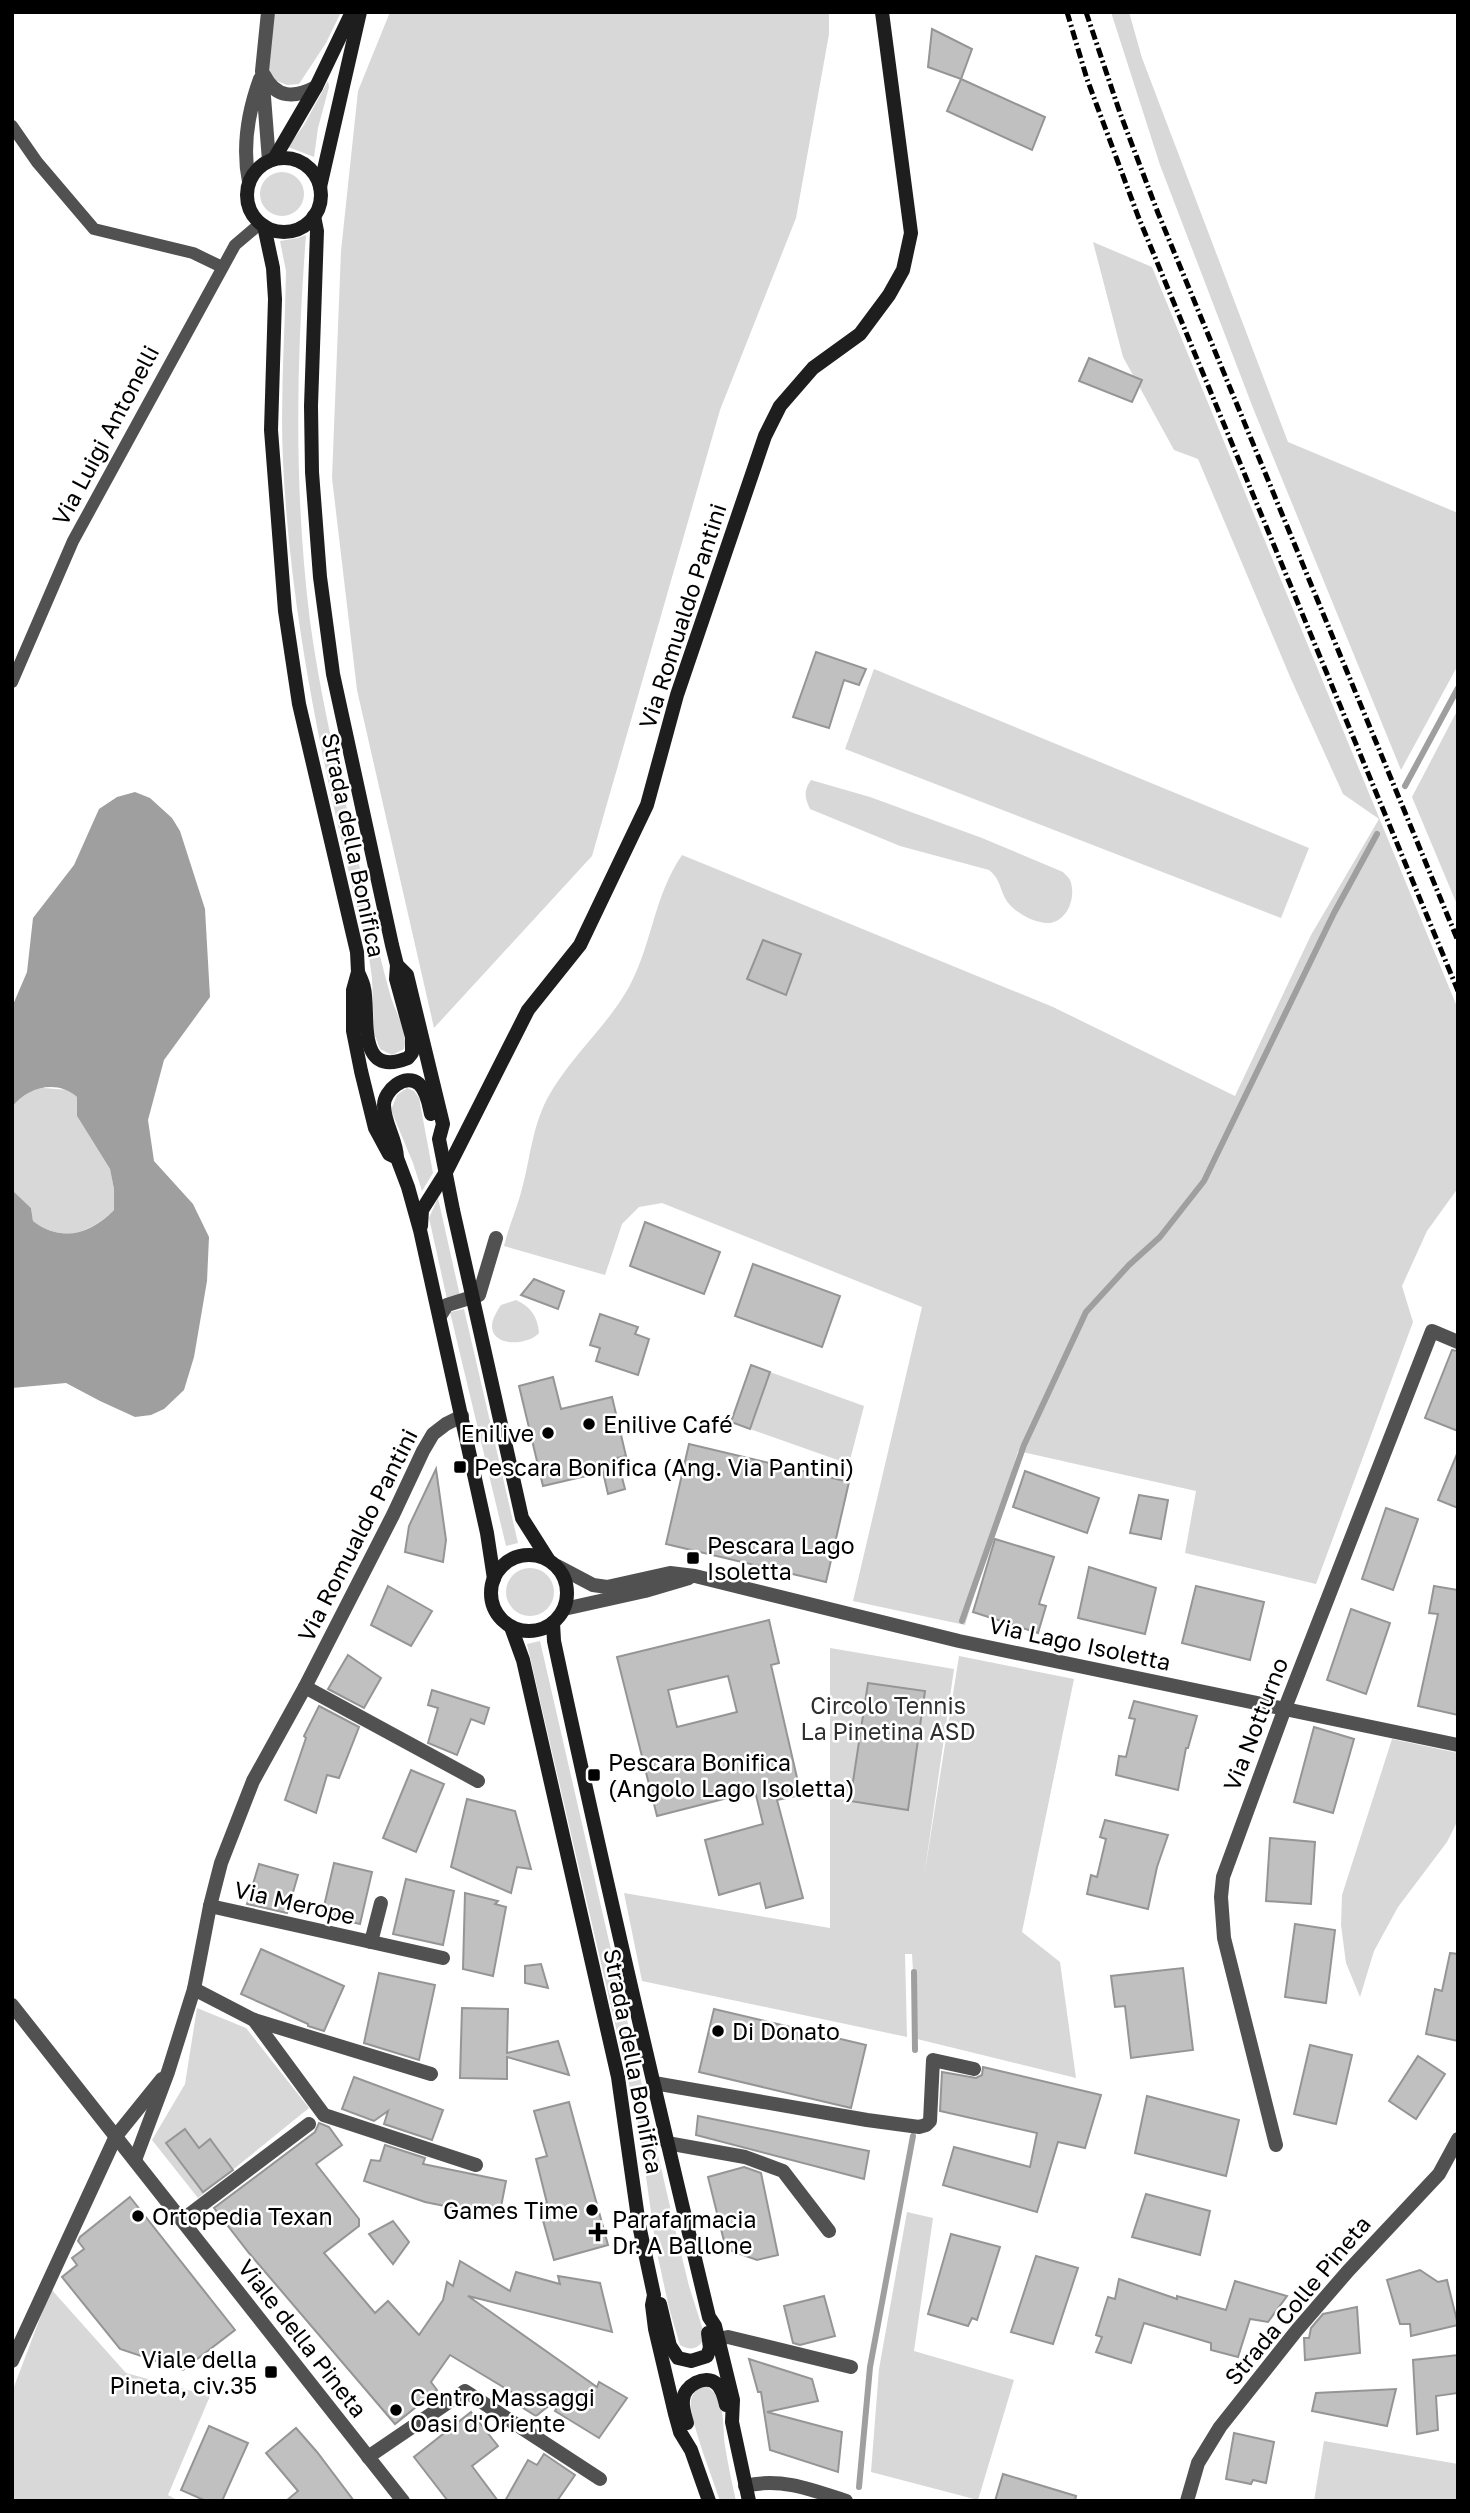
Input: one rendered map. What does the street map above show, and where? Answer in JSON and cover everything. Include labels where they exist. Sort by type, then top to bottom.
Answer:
[{"type":"main road","points":[[271,160],[316,88],[352,12]]},
{"type":"main road","points":[[320,187],[315,176],[297,160],[271,160],[260,166],[249,182],[248,204],[253,215],[263,225],[277,231],[291,231],[314,216],[319,205],[320,187],[360,12]]},
{"type":"main road","name":"Via Romualdo Pantini","points":[[420,1230],[422,1210],[446,1172],[528,1010],[580,945],[647,805],[677,695],[765,436],[780,407],[813,368],[860,334],[890,295],[902,270],[911,233],[882,12]]},
{"type":"main road","name":"Strada della Bonifica","points":[[314,216],[317,231],[312,342],[312,472],[324,610],[345,732],[397,965],[407,975],[443,1124],[439,1139],[522,1518],[552,1563]]},
{"type":"main road","name":"Strada della Bonifica","points":[[263,225],[275,299],[271,430],[285,611],[299,704],[357,952],[353,1031],[375,1128],[388,1154],[397,1158],[420,1230],[487,1533],[494,1579]]},
{"type":"main road","points":[[358,972],[364,989],[366,1030],[371,1051],[381,1060],[400,1061],[408,1058],[413,1046],[396,979],[397,965]]},
{"type":"main road","points":[[397,1158],[397,1150],[383,1108],[387,1094],[398,1084],[410,1080],[423,1088],[439,1139]]},
{"type":"main road","points":[[530,1555],[552,1563],[567,1587],[564,1609],[553,1623],[537,1631],[519,1630],[504,1622],[494,1606],[491,1588],[505,1564],[521,1556],[530,1555]]},
{"type":"main road","name":"Strada della Bonifica","points":[[553,1623],[556,1653],[667,2143],[709,2317],[715,2326],[733,2400],[733,2423],[747,2493]]},
{"type":"main road","name":"Strada della Bonifica","points":[[511,1627],[523,1660],[618,2077],[639,2225],[654,2295],[652,2305],[655,2329],[680,2432],[691,2450],[709,2501]]},
{"type":"main road","points":[[654,2295],[660,2303],[671,2351],[682,2361],[696,2360],[709,2353],[709,2317]]},
{"type":"main road","points":[[691,2450],[682,2399],[690,2386],[700,2381],[714,2382],[723,2394],[733,2423]]},
{"type":"street","points":[[268,12],[262,71],[271,160]]},
{"type":"street","points":[[262,71],[269,85],[283,95],[294,96],[316,88]]},
{"type":"street","points":[[249,182],[245,163],[246,143],[251,104],[262,71]]},
{"type":"street","points":[[12,126],[37,162],[94,229],[193,253],[222,267]]},
{"type":"street","name":"Via Luigi Antonelli","points":[[12,682],[78,531],[234,245],[263,225]]},
{"type":"street","points":[[440,1316],[447,1306],[473,1299],[482,1292],[496,1238]]},
{"type":"street","name":"Via Notturno","points":[[1276,2145],[1224,1938],[1221,1898],[1223,1877],[1285,1709],[1432,1331],[1458,1342]]},
{"type":"street","name":"Via Romualdo Pantini","points":[[135,2160],[168,2072],[194,1989],[209,1906],[221,1863],[253,1781],[393,1516],[422,1451],[433,1434],[462,1416]]},
{"type":"street","name":"Via Lago Isoletta","points":[[552,1563],[593,1585],[607,1587],[670,1573],[695,1576],[959,1641],[1458,1745]]},
{"type":"street","points":[[564,1609],[645,1591],[695,1576]]},
{"type":"street","points":[[305,1687],[478,1781]]},
{"type":"street","name":"Via Merope","points":[[371,1942],[381,1903]]},
{"type":"street","name":"Via Merope","points":[[209,1906],[443,1958]]},
{"type":"street","points":[[194,1989],[254,2020],[431,2074]]},
{"type":"street","name":"Viale della Pineta","points":[[12,2005],[403,2501]]},
{"type":"street","points":[[254,2020],[324,2115],[477,2165]]},
{"type":"street","points":[[654,2083],[919,2127],[930,2121],[933,2060],[974,2069]]},
{"type":"street","name":"Via Romualdo Pantini","points":[[12,2361],[116,2136],[168,2072]]},
{"type":"street","points":[[182,2220],[309,2124]]},
{"type":"street","name":"Strada Colle Pineta","points":[[1187,2501],[1198,2463],[1220,2427],[1339,2281],[1439,2174],[1458,2139]]},
{"type":"street","name":"Strada della Bonifica","points":[[667,2143],[745,2157],[783,2171],[830,2231]]},
{"type":"street","points":[[718,2339],[728,2337],[851,2367]]},
{"type":"street","points":[[368,2457],[465,2391],[600,2479]]},
{"type":"street","name":"Strada della Bonifica","points":[[747,2493],[774,2481],[846,2501]]},
{"type":"green space","points":[[271,12],[341,12],[326,43],[299,84],[287,85],[272,79],[266,64]]},
{"type":"green space","points":[[390,12],[829,12],[829,34],[796,218],[720,410],[592,856],[434,1028],[357,690],[332,478],[341,251],[358,91]]},
{"type":"green space","points":[[1111,12],[1129,12],[1142,58],[1288,442],[1458,513],[1458,665],[1401,770],[1253,408],[1160,165]]},
{"type":"green space","points":[[328,81],[314,157],[288,147],[304,125]]},
{"type":"green space","points":[[282,172],[297,179],[304,194],[297,209],[282,216],[267,209],[260,194],[267,179]]},
{"type":"green space","points":[[306,235],[298,428],[301,525],[310,621],[332,745],[379,950],[404,1035],[404,1049],[392,1055],[380,1049],[374,1033],[368,951],[314,708],[287,523],[282,414],[286,271],[280,241]]},
{"type":"green space","points":[[1093,242],[1152,267],[1458,1009],[1458,1188],[1427,1231],[1402,1286],[1413,1322],[1316,1584],[1185,1553],[1196,1491],[1018,1451],[965,1625],[853,1601],[922,1307],[662,1203],[639,1207],[622,1224],[605,1275],[504,1246],[520,1196],[534,1135],[547,1099],[629,987],[665,887],[682,855],[1053,1007],[1235,1096],[1311,935],[1379,819],[1343,794],[1198,459],[1174,450],[1123,357]],"holes":[[[763,940],[801,955],[785,994],[747,979]]]},
{"type":"green space","points":[[874,669],[1309,848],[1281,918],[845,749]]},
{"type":"green space","points":[[1458,709],[1458,907],[1412,797]]},
{"type":"green space","points":[[811,780],[870,797],[982,838],[1063,872],[1072,887],[1069,908],[1054,922],[1030,919],[1008,903],[989,870],[900,846],[810,809],[806,794]]},
{"type":"green space","points":[[43,1088],[69,1090],[77,1097],[77,1116],[110,1169],[114,1210],[95,1225],[75,1233],[54,1232],[33,1221],[31,1208],[12,1190],[12,1107],[26,1091]]},
{"type":"green space","points":[[407,1088],[414,1091],[419,1098],[433,1173],[422,1191],[391,1110],[397,1095]]},
{"type":"green space","points":[[438,1198],[460,1296],[447,1299],[429,1218]]},
{"type":"green space","points":[[516,1300],[532,1313],[539,1333],[520,1342],[504,1341],[494,1333],[493,1321],[501,1305]]},
{"type":"green space","points":[[464,1309],[518,1543],[506,1546],[450,1312]]},
{"type":"green space","points":[[770,1372],[864,1406],[849,1464],[750,1429]]},
{"type":"green space","points":[[530,1568],[547,1575],[554,1592],[547,1609],[530,1616],[513,1609],[506,1592],[513,1575]]},
{"type":"green space","points":[[540,1641],[677,2237],[704,2333],[702,2342],[697,2347],[686,2348],[680,2345],[669,2308],[656,2248],[639,2127],[527,1644]]},
{"type":"green space","name":"Circolo Tennis La Pinetina ASD","points":[[830,1648],[954,1669],[924,1877],[959,1656],[1074,1679],[1022,1932],[1060,1962],[1076,2078],[917,2039],[912,1954],[905,1954],[907,2037],[642,1981],[624,1893],[830,1928]]},
{"type":"green space","points":[[1392,1739],[1458,1753],[1458,1820],[1447,1842],[1398,1907],[1374,1951],[1360,1997],[1346,1963],[1341,1925],[1342,1895]]},
{"type":"green space","points":[[197,2008],[246,2028],[309,2108],[198,2198],[152,2140],[185,2084]]},
{"type":"green space","points":[[907,2212],[933,2218],[914,2351],[1014,2380],[978,2500],[871,2472],[879,2369]]},
{"type":"green space","points":[[51,2289],[126,2373],[210,2396],[168,2495],[179,2501],[12,2501],[12,2392]]},
{"type":"green space","points":[[706,2386],[713,2391],[720,2405],[736,2501],[720,2501],[693,2421],[692,2397],[696,2391]]},
{"type":"green space","points":[[1324,2441],[1458,2464],[1458,2501],[1314,2501]]},
{"type":"shaded area","points":[[135,792],[150,798],[172,818],[180,831],[205,909],[210,997],[164,1060],[148,1120],[154,1161],[193,1204],[209,1237],[207,1281],[194,1357],[184,1390],[164,1409],[151,1415],[135,1417],[66,1383],[12,1388],[12,1190],[31,1208],[33,1221],[44,1228],[65,1234],[86,1230],[114,1210],[114,1189],[110,1169],[77,1116],[77,1097],[61,1088],[43,1088],[26,1094],[12,1107],[12,1007],[27,972],[33,918],[74,865],[99,809],[117,797]]},
{"type":"building","points":[[932,29],[972,49],[961,79],[928,67]]},
{"type":"building","points":[[961,79],[1045,117],[1032,150],[947,111]]},
{"type":"building","points":[[1089,358],[1142,380],[1132,402],[1079,381]]},
{"type":"building","points":[[816,652],[866,669],[859,685],[844,680],[829,728],[793,717]]},
{"type":"building","points":[[763,940],[801,954],[786,995],[747,979]]},
{"type":"building","points":[[645,1222],[720,1252],[704,1294],[630,1266]]},
{"type":"building","points":[[753,1264],[840,1296],[822,1347],[735,1316]]},
{"type":"building","points":[[534,1279],[564,1291],[558,1309],[521,1295]]},
{"type":"building","points":[[600,1314],[638,1327],[635,1334],[649,1339],[638,1375],[596,1361],[600,1348],[590,1345]]},
{"type":"building","points":[[1452,1350],[1458,1351],[1458,1431],[1425,1418]]},
{"type":"building","points":[[751,1365],[770,1372],[750,1429],[731,1422]]},
{"type":"building","points":[[553,1377],[561,1409],[612,1397],[626,1456],[617,1458],[625,1489],[608,1494],[603,1472],[543,1486],[519,1386]]},
{"type":"building","points":[[689,1444],[849,1482],[826,1582],[666,1544]]},
{"type":"building","points":[[1458,1454],[1458,1508],[1438,1500]]},
{"type":"building","points":[[436,1469],[446,1540],[443,1562],[405,1552],[409,1526]]},
{"type":"building","points":[[1025,1471],[1099,1498],[1087,1533],[1013,1507]]},
{"type":"building","points":[[1139,1495],[1168,1500],[1161,1539],[1130,1533]]},
{"type":"building","points":[[1386,1508],[1418,1519],[1393,1590],[1362,1579]]},
{"type":"building","points":[[995,1539],[1054,1557],[1039,1604],[1046,1606],[1038,1633],[973,1612]]},
{"type":"building","points":[[1089,1567],[1156,1588],[1145,1634],[1078,1618]]},
{"type":"building","points":[[388,1586],[432,1611],[411,1646],[371,1625]]},
{"type":"building","points":[[1196,1586],[1264,1602],[1250,1660],[1182,1643]]},
{"type":"building","points":[[1434,1586],[1458,1590],[1458,1715],[1418,1706],[1438,1614],[1429,1613]]},
{"type":"building","points":[[1351,1609],[1390,1623],[1366,1694],[1327,1680]]},
{"type":"building","points":[[769,1620],[779,1663],[771,1665],[801,1795],[777,1800],[803,1898],[766,1908],[760,1883],[719,1895],[705,1840],[763,1824],[755,1791],[657,1816],[617,1657]],"holes":[[[728,1676],[737,1712],[677,1727],[668,1690]]]},
{"type":"building","points":[[348,1655],[381,1678],[364,1708],[328,1689]]},
{"type":"building","points":[[868,1683],[925,1691],[908,1810],[850,1801]]},
{"type":"building","points":[[432,1690],[489,1708],[484,1724],[471,1719],[457,1755],[428,1743],[438,1708],[428,1705]]},
{"type":"building","points":[[1134,1701],[1197,1716],[1186,1748],[1178,1790],[1116,1775],[1119,1756],[1126,1757],[1135,1719],[1129,1718]]},
{"type":"building","points":[[319,1706],[359,1727],[339,1778],[327,1775],[316,1813],[285,1800],[306,1738],[304,1736]]},
{"type":"building","points":[[1314,1727],[1354,1739],[1333,1813],[1294,1802]]},
{"type":"building","points":[[411,1770],[444,1784],[416,1852],[383,1838]]},
{"type":"building","points":[[467,1799],[515,1811],[531,1869],[517,1867],[511,1893],[451,1867]]},
{"type":"building","points":[[1105,1820],[1168,1835],[1157,1867],[1148,1909],[1087,1894],[1091,1875],[1097,1877],[1106,1839],[1100,1837]]},
{"type":"building","points":[[1270,1838],[1315,1842],[1311,1904],[1266,1901]]},
{"type":"building","points":[[334,1863],[372,1872],[360,1924],[322,1915]]},
{"type":"building","points":[[259,1864],[298,1875],[287,1913],[247,1904]]},
{"type":"building","points":[[406,1879],[454,1891],[443,1945],[393,1934]]},
{"type":"building","points":[[465,1893],[498,1901],[495,1904],[506,1907],[493,1976],[463,1969]]},
{"type":"building","points":[[1295,1924],[1335,1930],[1326,2003],[1285,1997]]},
{"type":"building","points":[[261,1949],[344,1986],[324,2031],[241,1994]]},
{"type":"building","points":[[1450,1953],[1458,1954],[1458,2041],[1426,2034],[1435,1989],[1442,1991]]},
{"type":"building","points":[[541,1964],[548,1988],[525,1983],[525,1966]]},
{"type":"building","points":[[1183,1968],[1193,2050],[1131,2058],[1125,2006],[1115,2007],[1111,1976]]},
{"type":"building","points":[[379,1973],[435,1985],[419,2060],[364,2043]]},
{"type":"building","points":[[462,2008],[508,2009],[507,2053],[558,2041],[569,2075],[507,2057],[507,2079],[460,2078]]},
{"type":"building","points":[[714,2009],[866,2045],[851,2108],[699,2072]]},
{"type":"building","points":[[1310,2045],[1352,2055],[1336,2124],[1294,2114]]},
{"type":"building","points":[[1418,2056],[1445,2074],[1416,2119],[1389,2101]]},
{"type":"building","points":[[983,2067],[1101,2095],[1085,2148],[1058,2142],[1037,2212],[943,2185],[954,2147],[1030,2167],[1037,2133],[940,2111],[942,2072],[976,2078],[982,2075]]},
{"type":"building","points":[[354,2077],[443,2110],[432,2140],[384,2124],[388,2111],[374,2121],[342,2109]]},
{"type":"building","points":[[1147,2096],[1239,2120],[1226,2176],[1135,2153]]},
{"type":"building","points":[[569,2102],[608,2245],[554,2260],[539,2206],[547,2203],[536,2159],[547,2156],[534,2111]]},
{"type":"building","points":[[698,2116],[869,2151],[864,2179],[696,2135]]},
{"type":"building","points":[[319,2123],[329,2127],[342,2145],[316,2164],[359,2219],[359,2226],[324,2253],[375,2313],[388,2301],[419,2335],[443,2300],[447,2282],[453,2286],[460,2261],[510,2291],[516,2272],[560,2284],[558,2276],[600,2283],[612,2332],[468,2296],[597,2387],[599,2382],[627,2398],[599,2438],[555,2411],[566,2392],[536,2416],[520,2406],[523,2399],[450,2355],[431,2382],[437,2390],[395,2424],[214,2208],[315,2132]]},
{"type":"building","points":[[185,2129],[199,2148],[210,2139],[233,2170],[203,2192],[166,2143]]},
{"type":"building","points":[[385,2145],[425,2158],[423,2164],[506,2181],[499,2217],[425,2202],[364,2181],[371,2160],[380,2161]]},
{"type":"building","points":[[744,2167],[761,2173],[778,2255],[757,2260],[726,2249],[708,2177]]},
{"type":"building","points":[[1146,2194],[1210,2211],[1200,2255],[1132,2237]]},
{"type":"building","points":[[130,2197],[235,2330],[183,2370],[120,2349],[62,2277],[77,2265],[72,2258],[84,2249],[78,2241],[80,2237]]},
{"type":"building","points":[[393,2221],[409,2242],[393,2264],[369,2234]]},
{"type":"building","points":[[951,2234],[1000,2247],[977,2320],[972,2318],[968,2326],[928,2314]]},
{"type":"building","points":[[1036,2256],[1078,2268],[1053,2344],[1011,2332]]},
{"type":"building","points":[[1420,2270],[1438,2282],[1447,2280],[1458,2325],[1411,2336],[1410,2324],[1400,2324],[1387,2280]]},
{"type":"building","points":[[1119,2279],[1177,2299],[1177,2296],[1226,2310],[1235,2281],[1287,2296],[1268,2322],[1250,2319],[1238,2357],[1211,2350],[1211,2343],[1144,2323],[1131,2363],[1096,2352],[1102,2337],[1096,2335],[1108,2297],[1115,2299]]},
{"type":"building","points":[[824,2296],[835,2336],[800,2345],[793,2343],[784,2306]]},
{"type":"building","points":[[1357,2307],[1360,2353],[1305,2360],[1304,2338],[1309,2338],[1311,2328],[1323,2314]]},
{"type":"building","points":[[1458,2355],[1458,2393],[1436,2396],[1438,2430],[1417,2434],[1413,2360]]},
{"type":"building","points":[[749,2359],[812,2379],[818,2401],[767,2412],[842,2432],[838,2472],[770,2450],[761,2392],[758,2392]]},
{"type":"building","points":[[1396,2389],[1387,2426],[1312,2411],[1316,2393]]},
{"type":"building","points":[[471,2412],[498,2446],[472,2466],[498,2501],[448,2501],[414,2457]]},
{"type":"building","points":[[209,2426],[248,2443],[222,2501],[206,2501],[181,2490]]},
{"type":"building","points":[[296,2428],[354,2501],[286,2501],[298,2491],[266,2453]]},
{"type":"building","points":[[1234,2433],[1274,2442],[1266,2483],[1253,2480],[1251,2484],[1226,2479]]},
{"type":"building","points":[[544,2454],[575,2475],[557,2501],[505,2501],[528,2460],[537,2465]]},
{"type":"building","points":[[1003,2474],[1076,2496],[1075,2501],[995,2501]]},
{"type":"waterway","points":[[1405,786],[1458,688]]},
{"type":"waterway","points":[[962,1621],[1024,1445],[1086,1312],[1129,1265],[1160,1237],[1204,1181],[1334,913],[1377,834]]},
{"type":"waterway","points":[[914,1972],[915,2050]]},
{"type":"waterway","points":[[859,2487],[870,2367],[913,2136]]},
{"type":"railway","points":[[1067,12],[1087,79],[1138,216],[1458,991]]},
{"type":"railway","points":[[1086,12],[1158,213],[1458,941]]},
{"type":"place","name":"Enilive Café","points":[[589,1424]]},
{"type":"place","name":"Enilive","points":[[548,1433]]},
{"type":"place","name":"Pescara Bonifica (Ang. Via Pantini)","points":[[460,1467]]},
{"type":"place","name":"Pescara Lago Isoletta","points":[[693,1558]]},
{"type":"place","name":"Pescara Bonifica (Angolo Lago Isoletta)","points":[[594,1775]]},
{"type":"place","name":"Di Donato","points":[[718,2031]]},
{"type":"place","name":"Games Time","points":[[592,2210]]},
{"type":"place","name":"Ortopedia Texan","points":[[138,2216]]},
{"type":"place","name":"Parafarmacia Dr. A Ballone","points":[[598,2232]]},
{"type":"place","name":"Viale della Pineta, civ.35","points":[[271,2372]]},
{"type":"place","name":"Centro Massaggi Oasi d'Oriente","points":[[396,2410]]}]
